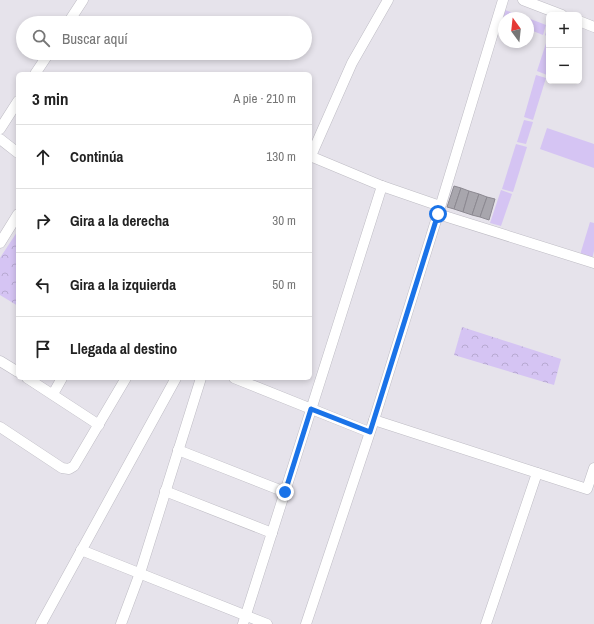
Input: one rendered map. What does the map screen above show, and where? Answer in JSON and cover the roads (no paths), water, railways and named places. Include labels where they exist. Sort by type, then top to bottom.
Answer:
[{"type":"street","points":[[73,16],[83,0]]},
{"type":"street","points":[[312,153],[352,64],[388,0]]},
{"type":"street","points":[[306,624],[374,420],[503,0]]},
{"type":"street","points":[[523,0],[554,12]]},
{"type":"street","points":[[582,22],[594,27]]},
{"type":"street","points":[[36,72],[44,60]]},
{"type":"street","points":[[0,129],[16,104]]},
{"type":"street","points":[[0,140],[16,152]]},
{"type":"street","points":[[312,158],[439,210],[594,263]]},
{"type":"street","points":[[245,620],[382,186]]},
{"type":"street","points":[[0,243],[15,227]]},
{"type":"street","points":[[0,361],[16,371]]},
{"type":"street","points":[[30,380],[99,425]]},
{"type":"street","points":[[53,394],[61,380]]},
{"type":"street","points":[[0,427],[62,468],[68,469],[74,466],[125,380]]},
{"type":"street","points":[[41,624],[175,380]]},
{"type":"street","points":[[121,624],[140,573],[199,380]]},
{"type":"street","points":[[239,380],[370,432]]},
{"type":"street","points":[[374,420],[587,489],[594,468]]},
{"type":"street","points":[[178,450],[285,492]]},
{"type":"street","points":[[486,624],[537,473]]},
{"type":"street","points":[[165,491],[272,533]]},
{"type":"street","points":[[81,550],[140,573],[245,620],[267,624]]}]
